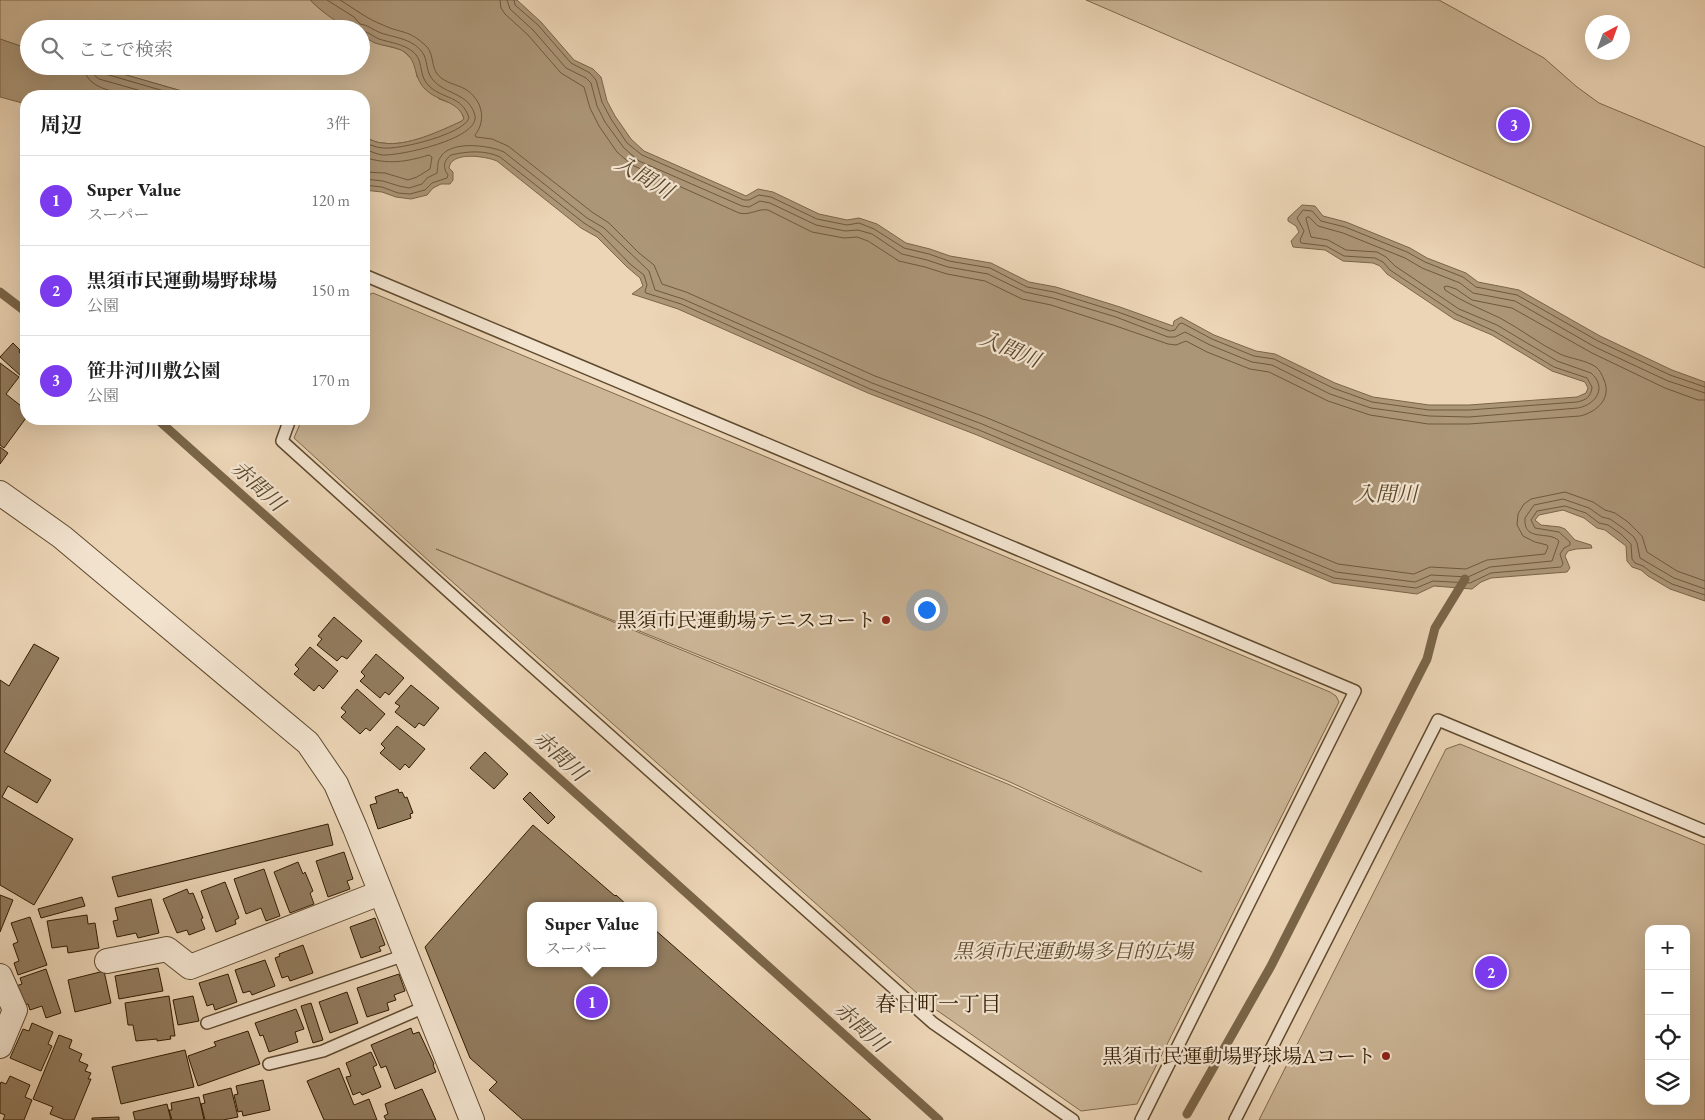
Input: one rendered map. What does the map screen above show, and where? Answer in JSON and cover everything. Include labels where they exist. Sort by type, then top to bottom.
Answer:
[{"type":"street","points":[[0,493],[62,537],[308,743],[336,784],[472,1120]]},
{"type":"street","points":[[106,961],[166,949],[190,968],[380,893]]},
{"type":"street","points":[[0,976],[15,1010],[0,1046]]},
{"type":"lane","points":[[370,278],[1355,692],[1141,1120]]},
{"type":"lane","points":[[288,425],[282,441],[479,619],[934,1023],[1073,1120]]},
{"type":"lane","points":[[1235,1120],[1438,720],[1705,830]]},
{"type":"lane","points":[[207,1023],[405,955]]},
{"type":"lane","points":[[269,1064],[323,1051],[426,1006]]},
{"type":"green space","points":[[0,0],[310,0],[322,11],[337,20],[20,20],[20,46],[0,39]]},
{"type":"green space","points":[[1086,0],[1439,0],[1544,58],[1577,87],[1599,103],[1705,147],[1705,268]]},
{"type":"green space","points":[[370,40],[402,50],[414,61],[417,77],[439,99],[456,105],[464,119],[424,137],[403,143],[380,143],[370,140],[370,90],[178,90],[126,75],[370,75]]},
{"type":"green space","name":"黒須市民運動場多目的広場","points":[[373,293],[1330,692],[1336,696],[1339,702],[1137,1104],[1081,1111],[935,1009],[430,562],[294,438],[299,425],[370,425],[370,294]],"holes":[[[436,549],[1010,782],[1202,872],[1010,785]]]},
{"type":"green space","points":[[1460,744],[1705,845],[1705,1120],[1259,1120],[1446,749]]},
{"type":"water","name":"入間川","points":[[310,0],[517,0],[541,22],[574,60],[593,69],[601,77],[607,101],[615,116],[631,139],[644,151],[746,196],[758,189],[773,192],[819,214],[847,220],[859,218],[877,224],[906,243],[950,256],[991,263],[1029,282],[1056,287],[1173,326],[1174,321],[1181,317],[1214,335],[1256,351],[1275,354],[1335,383],[1373,397],[1429,405],[1469,405],[1577,397],[1586,393],[1588,388],[1585,382],[1552,371],[1492,335],[1454,319],[1387,274],[1380,266],[1373,263],[1343,261],[1325,250],[1293,247],[1291,241],[1299,232],[1296,226],[1288,221],[1288,218],[1302,205],[1315,206],[1323,216],[1346,222],[1410,248],[1427,258],[1466,273],[1478,282],[1519,290],[1600,336],[1672,370],[1705,382],[1705,601],[1670,589],[1641,570],[1632,567],[1627,561],[1626,546],[1605,530],[1597,528],[1584,518],[1563,510],[1539,515],[1535,520],[1541,525],[1565,529],[1575,540],[1591,545],[1592,548],[1568,551],[1565,556],[1570,568],[1567,572],[1491,578],[1481,582],[1472,589],[1434,586],[1417,594],[1333,583],[977,435],[868,393],[678,309],[632,294],[643,286],[640,278],[597,237],[581,228],[497,161],[469,156],[456,159],[449,168],[453,172],[453,180],[450,184],[441,184],[433,188],[427,195],[411,199],[370,191],[370,140],[380,143],[402,143],[434,133],[462,121],[464,118],[461,112],[452,104],[425,89],[418,79],[411,58],[407,54],[401,50],[370,40],[370,20],[335,20]]},
{"type":"water","points":[[0,39],[20,46],[20,75],[126,75],[178,90],[20,90],[20,102],[0,97]]},
{"type":"building","points":[[13,343],[20,350],[20,375],[0,357]]},
{"type":"building","points":[[0,363],[19,377],[6,394],[20,405],[21,425],[4,448],[0,445]]},
{"type":"building","points":[[0,447],[8,453],[0,464]]},
{"type":"building","points":[[334,617],[362,641],[347,659],[342,656],[337,661],[317,645],[322,639],[318,636]]},
{"type":"building","points":[[34,644],[59,658],[4,752],[51,780],[37,803],[8,786],[2,797],[73,839],[34,905],[0,885],[0,680],[9,686]]},
{"type":"building","points":[[310,647],[338,671],[323,689],[319,685],[314,691],[294,674],[299,669],[295,665]]},
{"type":"building","points":[[376,654],[404,678],[389,695],[385,692],[380,698],[360,681],[365,676],[361,672]]},
{"type":"building","points":[[411,685],[439,708],[424,726],[419,723],[415,728],[395,712],[400,706],[395,703]]},
{"type":"building","points":[[357,689],[385,714],[370,731],[366,728],[360,734],[341,717],[346,712],[341,708]]},
{"type":"building","points":[[397,726],[425,749],[409,768],[405,764],[400,770],[380,753],[385,748],[381,744]]},
{"type":"building","points":[[485,752],[508,774],[494,789],[470,768]]},
{"type":"building","points":[[398,789],[399,793],[402,792],[405,798],[407,797],[413,813],[410,814],[411,818],[378,829],[370,805],[377,803],[375,797]]},
{"type":"building","points":[[530,792],[555,817],[548,824],[523,799]]},
{"type":"building","points":[[328,824],[333,845],[118,897],[112,877]]},
{"type":"building","points":[[533,825],[624,902],[527,902],[527,967],[657,967],[657,932],[871,1120],[523,1120],[489,1090],[497,1082],[470,1058],[425,947]]},
{"type":"building","points":[[344,852],[353,879],[347,881],[350,889],[328,897],[316,861]]},
{"type":"building","points":[[298,862],[303,874],[305,872],[313,891],[310,893],[314,904],[290,913],[274,872]]},
{"type":"building","points":[[264,869],[280,916],[266,921],[261,908],[246,914],[234,879]]},
{"type":"building","points":[[225,882],[239,918],[235,920],[236,924],[216,932],[201,891]]},
{"type":"building","points":[[187,889],[189,894],[193,893],[203,918],[201,919],[205,929],[189,935],[187,930],[177,933],[163,899]]},
{"type":"building","points":[[0,895],[13,900],[0,932]]},
{"type":"building","points":[[82,897],[85,906],[41,918],[38,909]]},
{"type":"building","points":[[151,899],[159,933],[138,938],[136,933],[117,937],[113,921],[118,920],[115,908]]},
{"type":"building","points":[[87,915],[88,924],[95,923],[99,948],[68,953],[67,946],[52,948],[47,921]]},
{"type":"building","points":[[30,917],[47,965],[18,975],[14,963],[19,961],[13,944],[18,942],[11,923]]},
{"type":"building","points":[[375,918],[385,945],[379,947],[381,951],[361,958],[350,927]]},
{"type":"building","points":[[303,945],[313,973],[290,981],[288,976],[282,978],[275,958],[280,956],[279,954]]},
{"type":"building","points":[[265,960],[275,986],[252,995],[250,991],[243,993],[235,970]]},
{"type":"building","points":[[158,968],[163,991],[119,999],[115,976]]},
{"type":"building","points":[[46,969],[61,1013],[46,1018],[42,1006],[30,1010],[28,1004],[23,1006],[16,986],[22,984],[20,978]]},
{"type":"building","points":[[104,971],[111,1003],[75,1012],[68,980]]},
{"type":"building","points":[[228,974],[237,1002],[215,1010],[213,1004],[207,1006],[199,983]]},
{"type":"building","points":[[399,974],[405,991],[394,995],[396,1000],[387,1003],[389,1010],[367,1017],[357,988]]},
{"type":"building","points":[[347,992],[358,1023],[330,1033],[319,1002]]},
{"type":"building","points":[[169,996],[175,1036],[170,1036],[171,1039],[157,1041],[157,1039],[136,1041],[133,1025],[128,1025],[125,1003]]},
{"type":"building","points":[[193,996],[199,1021],[178,1025],[173,1000]]},
{"type":"building","points":[[311,1003],[323,1040],[313,1043],[301,1006]]},
{"type":"building","points":[[296,1009],[304,1029],[295,1032],[298,1042],[269,1052],[263,1035],[260,1036],[255,1023]]},
{"type":"building","points":[[32,1023],[53,1032],[48,1044],[52,1046],[41,1071],[10,1058],[23,1029],[29,1031]]},
{"type":"building","points":[[411,1028],[413,1034],[419,1032],[436,1072],[395,1089],[386,1066],[381,1068],[371,1045]]},
{"type":"building","points":[[248,1031],[260,1064],[198,1086],[188,1056],[216,1046],[214,1042]]},
{"type":"building","points":[[59,1035],[72,1040],[69,1048],[82,1054],[79,1061],[88,1065],[85,1071],[91,1073],[88,1079],[91,1079],[74,1120],[65,1120],[50,1114],[53,1107],[33,1099]]},
{"type":"building","points":[[185,1050],[194,1087],[121,1104],[112,1067]]},
{"type":"building","points":[[371,1052],[377,1065],[373,1067],[381,1087],[362,1095],[360,1092],[353,1095],[346,1077],[351,1076],[346,1063]]},
{"type":"building","points":[[339,1068],[354,1105],[369,1099],[377,1120],[324,1120],[307,1081]]},
{"type":"building","points":[[10,1076],[30,1085],[25,1097],[32,1100],[24,1120],[3,1120],[5,1115],[0,1113],[0,1085],[1,1082],[6,1084]]},
{"type":"building","points":[[263,1080],[270,1110],[243,1116],[242,1111],[238,1112],[234,1095],[238,1094],[236,1086]]},
{"type":"building","points":[[231,1088],[238,1117],[223,1120],[205,1120],[201,1104],[205,1103],[203,1095]]},
{"type":"building","points":[[422,1089],[436,1120],[386,1120],[384,1116],[388,1114],[385,1104]]},
{"type":"building","points":[[199,1097],[204,1120],[172,1120],[169,1110],[172,1110],[171,1103]]},
{"type":"building","points":[[167,1104],[171,1120],[135,1120],[133,1112]]},
{"type":"building","points":[[119,1117],[119,1120],[92,1120],[92,1118]]},
{"type":"waterway","name":"赤間川","points":[[0,292],[20,307]]},
{"type":"waterway","name":"赤間川","points":[[164,425],[939,1120]]},
{"type":"waterway","points":[[1187,1114],[1271,966],[1427,659],[1435,628],[1465,579]]},
{"type":"place","name":"笹井河川敷公園","points":[[1514,125]]},
{"type":"place","name":"黒須市民運動場テニスコート","points":[[886,620]]},
{"type":"place","name":"黒須市民運動場野球場","points":[[1491,972]]},
{"type":"place","name":"Super Value","points":[[592,1002]]},
{"type":"place","name":"黒須市民運動場野球場Aコート","points":[[1386,1056]]},
{"type":"district","name":"春日町一丁目","points":[[938,1004]]}]
